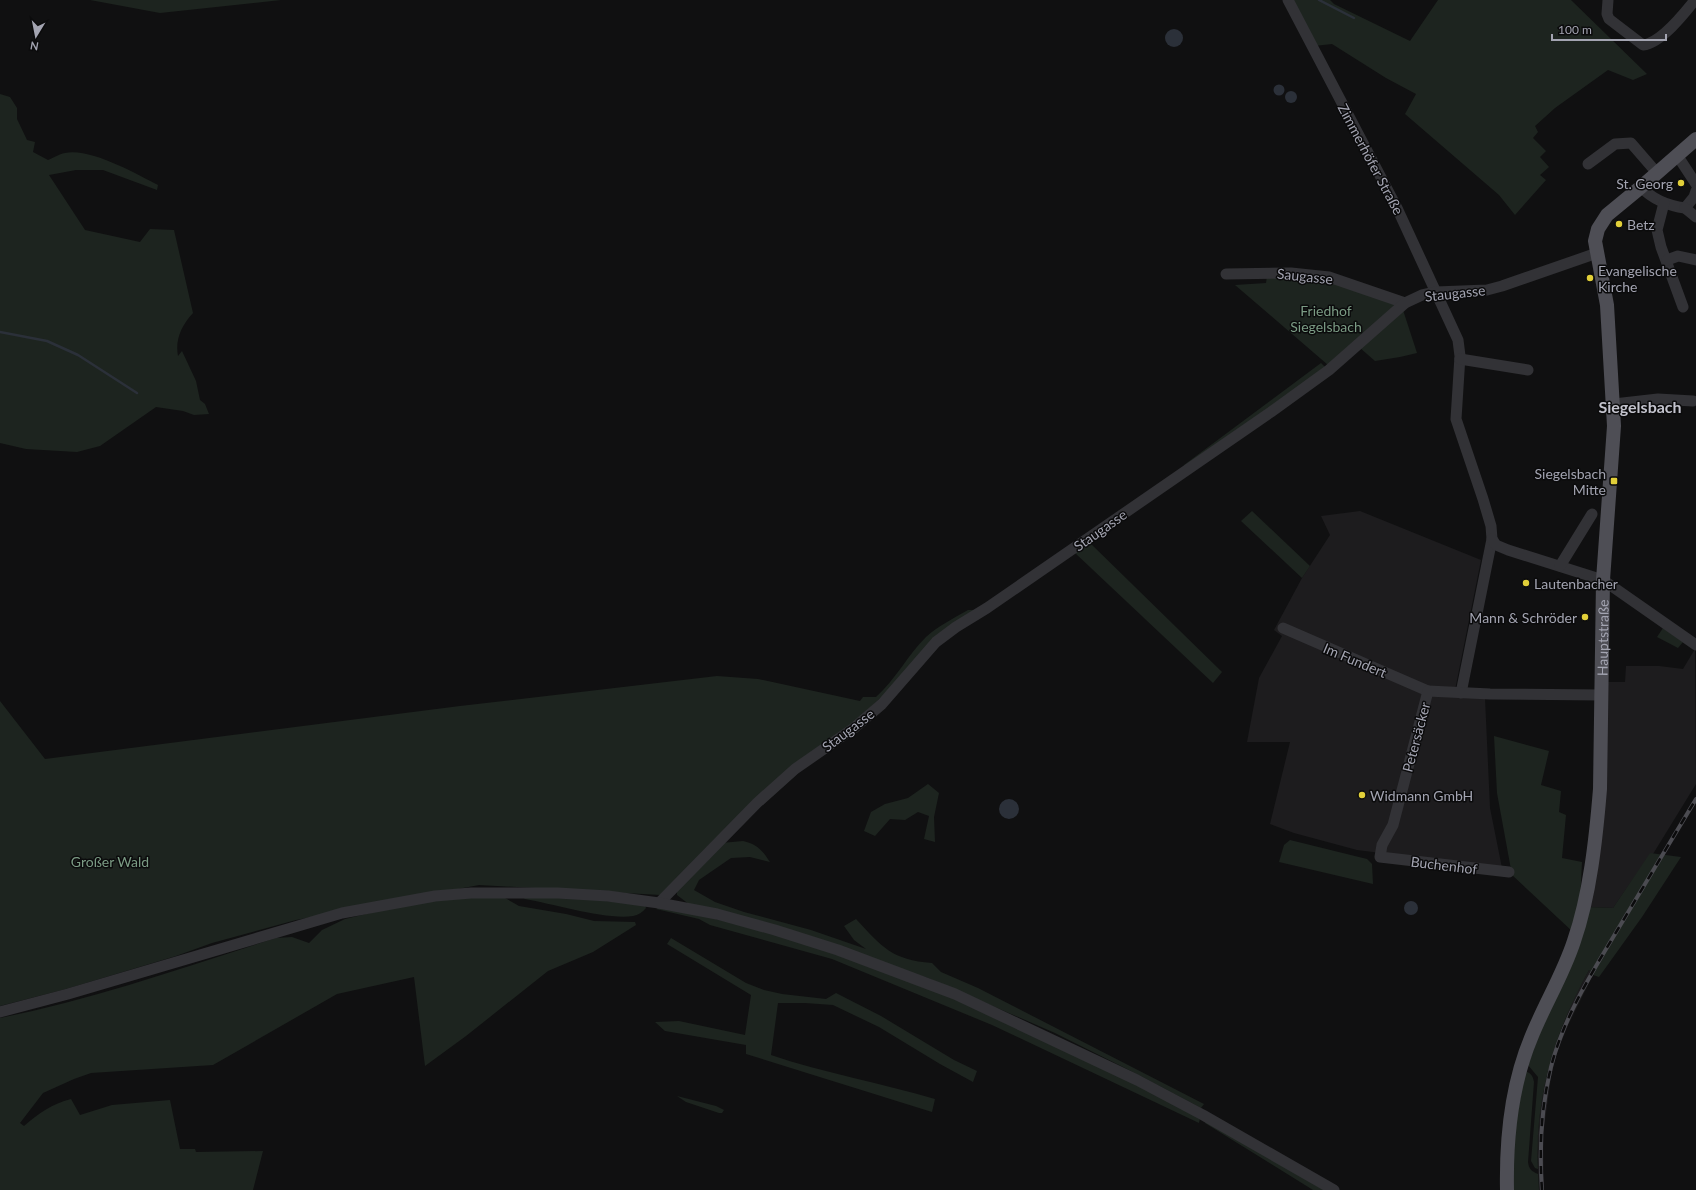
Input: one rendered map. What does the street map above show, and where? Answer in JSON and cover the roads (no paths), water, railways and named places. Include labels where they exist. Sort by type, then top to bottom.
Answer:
[{"type":"main road","name":"Hauptstraße","points":[[1507,1190],[1507,1154],[1510,1119],[1521,1067],[1530,1039],[1562,971],[1574,940],[1584,906],[1598,814],[1600,789],[1603,580],[1614,426],[1614,404],[1607,305],[1596,241],[1598,230],[1607,215],[1696,139]]},
{"type":"street","name":"Zimmerhöfer Straße","points":[[1288,0],[1397,208],[1458,340],[1460,359],[1456,419],[1483,499],[1491,526],[1492,539],[1461,693]]},
{"type":"street","points":[[1608,0],[1607,14],[1609,19],[1643,45],[1650,44],[1671,27],[1695,0]]},
{"type":"street","points":[[1588,164],[1615,144],[1630,143],[1656,173]]},
{"type":"street","points":[[1677,155],[1696,184]]},
{"type":"street","points":[[1641,187],[1647,194],[1664,202],[1685,208],[1696,217]]},
{"type":"street","points":[[1685,208],[1696,192]]},
{"type":"street","points":[[1664,202],[1657,230],[1661,247],[1683,307]]},
{"type":"street","name":"Staugasse","points":[[659,903],[757,803],[795,769],[854,728],[882,704],[936,642],[956,626],[987,608],[1291,398],[1329,370],[1405,302],[1422,295],[1436,292],[1487,290],[1597,253]]},
{"type":"street","points":[[1666,260],[1678,256],[1696,260]]},
{"type":"street","name":"Saugasse","points":[[1226,274],[1291,273],[1329,277],[1405,302]]},
{"type":"street","points":[[1460,359],[1528,370]]},
{"type":"street","points":[[1614,404],[1658,399],[1692,401]]},
{"type":"street","points":[[1560,566],[1592,514]]},
{"type":"street","points":[[1492,539],[1496,545],[1603,580],[1696,645]]},
{"type":"street","name":"Im Fundert","points":[[1283,628],[1428,692]]},
{"type":"street","name":"Petersäcker","points":[[1380,857],[1382,845],[1393,825],[1428,692],[1602,695]]},
{"type":"street","name":"Buchenhof","points":[[1380,857],[1509,872]]},
{"type":"street","points":[[0,1012],[68,994],[342,913],[435,896],[471,893],[558,893],[608,896],[659,903],[717,914],[775,930],[838,950],[955,994],[1137,1080],[1210,1119],[1334,1190]]},
{"type":"waterway","name":"Siegelsbach","points":[[1319,0],[1354,18]]},
{"type":"waterway","points":[[0,332],[47,341],[78,355],[137,393]]},
{"type":"railway","points":[[1542,1190],[1541,1143],[1543,1113],[1551,1067],[1563,1030],[1589,979],[1696,799]]},
{"type":"place","name":"St. Georg","points":[[1681,183]]},
{"type":"place","name":"Betz","points":[[1619,224]]},
{"type":"place","name":"Evangelische Kirche","points":[[1590,278]]},
{"type":"place","name":"Siegelsbach Mitte","points":[[1614,481]]},
{"type":"place","name":"Lautenbacher","points":[[1526,583]]},
{"type":"place","name":"Mann & Schröder","points":[[1585,617]]},
{"type":"place","name":"Widmann GmbH","points":[[1362,795]]},
{"type":"district","name":"Siegelsbach","points":[[1640,406]]},
{"type":"park label","name":"Friedhof Siegelsbach","points":[[1326,318]]},
{"type":"park label","name":"Großer Wald","points":[[110,861]]}]
